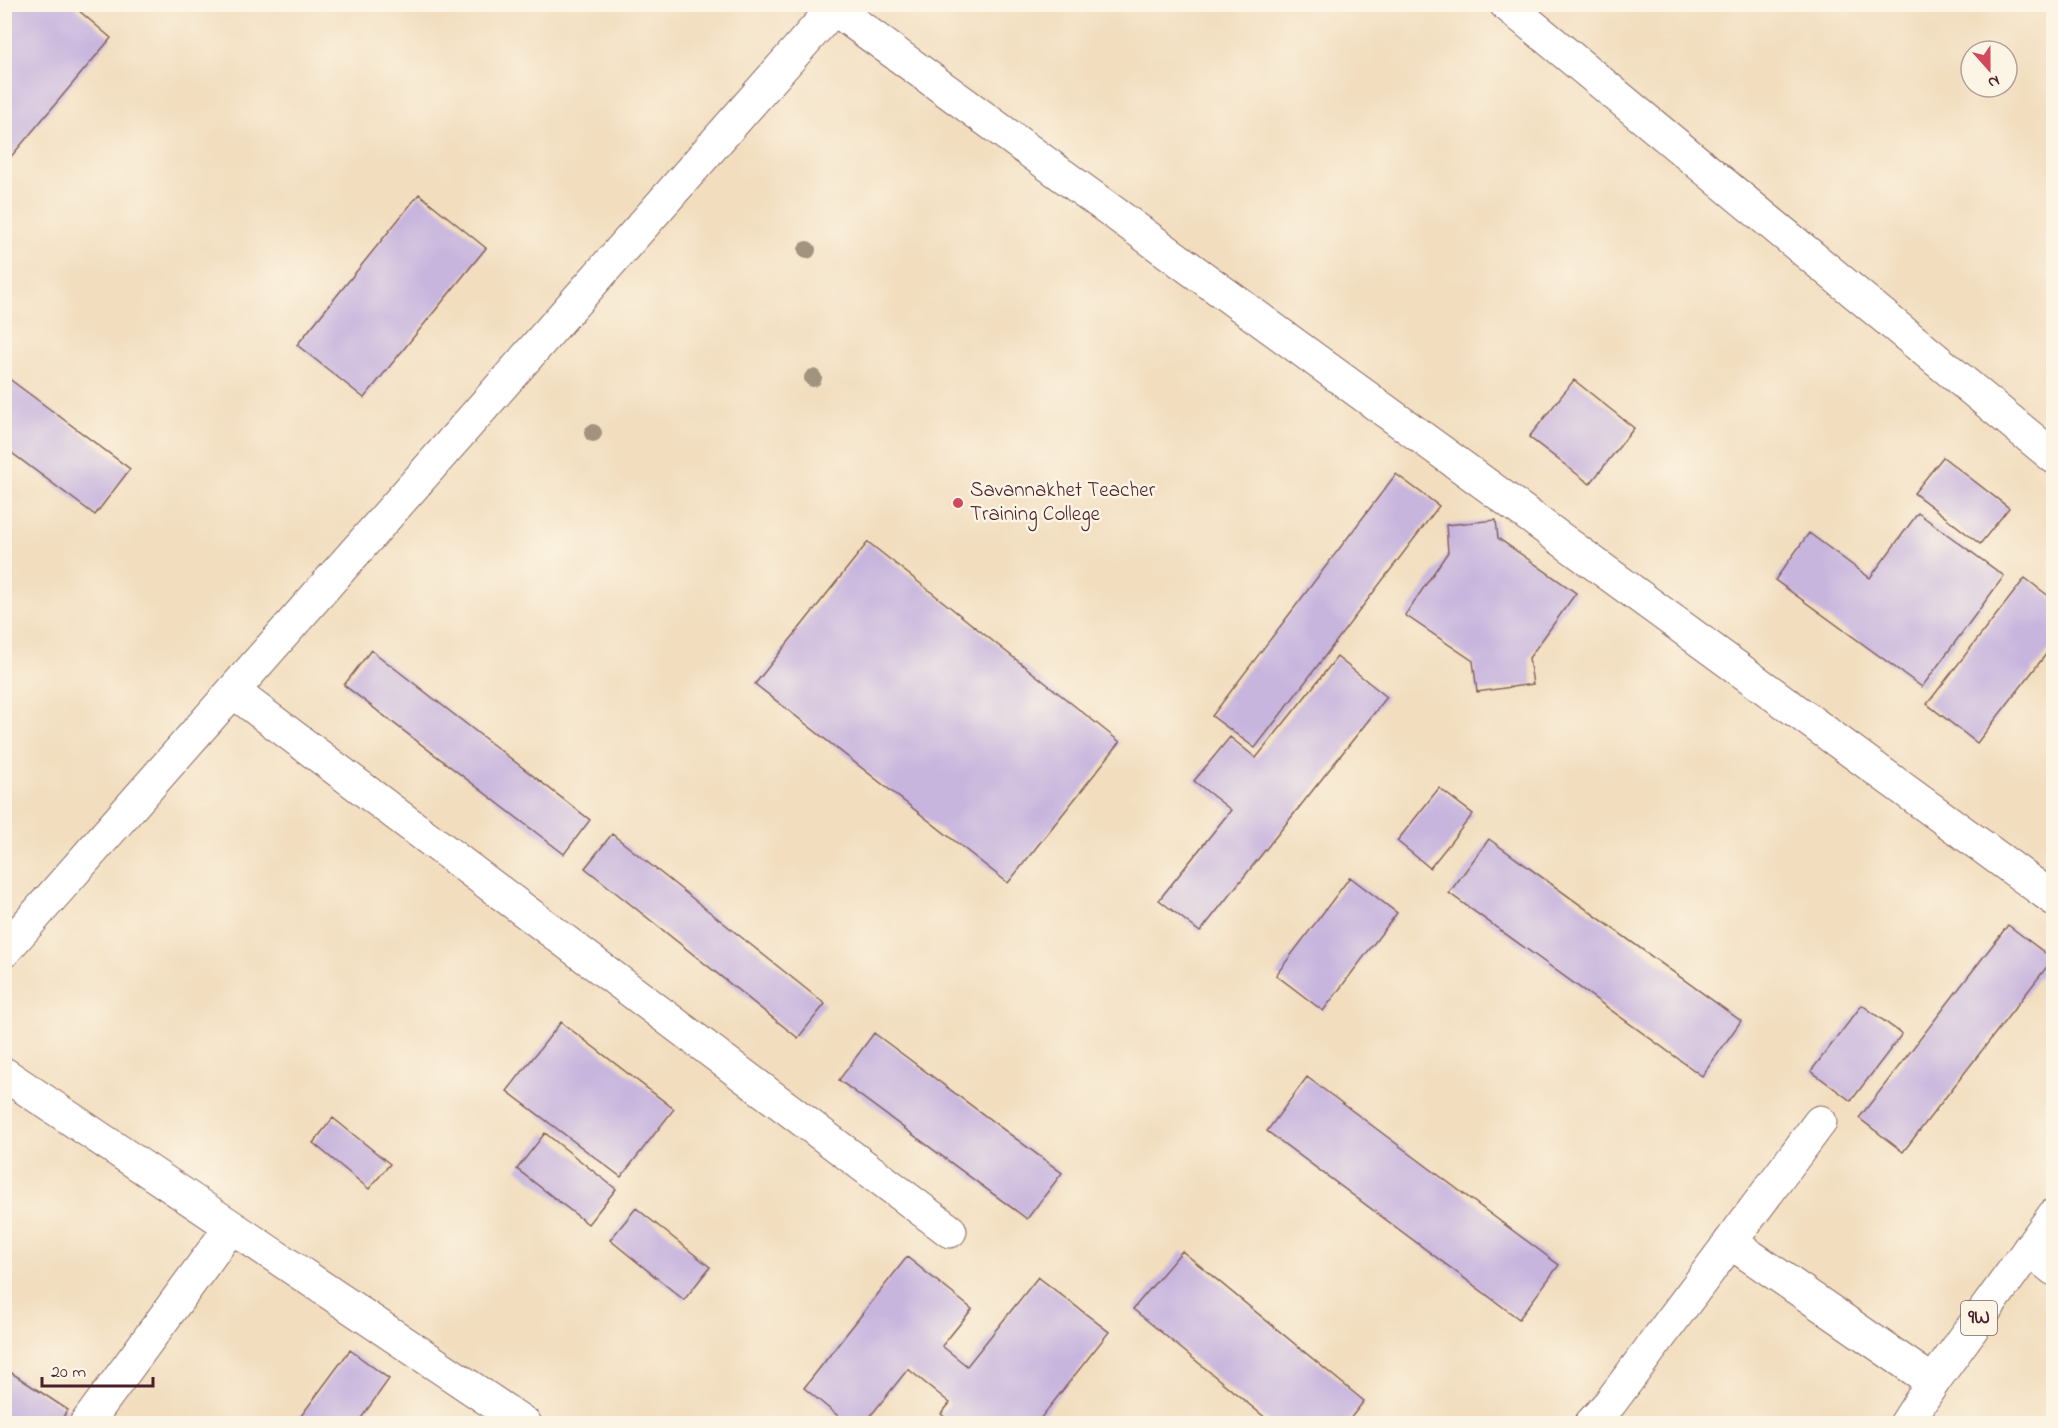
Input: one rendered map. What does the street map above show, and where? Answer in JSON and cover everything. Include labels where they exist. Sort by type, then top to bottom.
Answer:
[{"type":"main road","points":[[1506,4],[2054,457]]},
{"type":"main road","points":[[4,951],[234,692],[831,6],[2054,899]]},
{"type":"main road","points":[[234,692],[950,1231]]},
{"type":"main road","points":[[4,1074],[510,1419]]},
{"type":"main road","points":[[1591,1424],[1610,1403],[1820,1122]]},
{"type":"main road","name":"9W","points":[[1906,1424],[1933,1382],[2041,1259],[2054,1215]]},
{"type":"main road","points":[[86,1424],[231,1227]]},
{"type":"main road","points":[[1730,1242],[1933,1382]]},
{"type":"building","points":[[4,4],[71,4],[111,38],[4,165]]},
{"type":"building","points":[[419,194],[486,248],[364,398],[297,345]]},
{"type":"building","points":[[4,375],[130,469],[95,515],[4,447]]},
{"type":"building","points":[[1574,380],[1634,428],[1590,484],[1529,437]]},
{"type":"building","points":[[1943,457],[2009,508],[1980,544],[1914,493]]},
{"type":"building","points":[[1396,474],[1439,506],[1255,748],[1212,716]]},
{"type":"building","points":[[1918,513],[2004,576],[1922,687],[1775,580],[1809,533],[1870,578]]},
{"type":"building","points":[[1496,520],[1498,538],[1576,593],[1529,658],[1533,684],[1477,692],[1473,661],[1405,615],[1448,552],[1446,525]]},
{"type":"building","points":[[868,542],[1120,742],[1008,883],[755,684]]},
{"type":"building","points":[[2025,578],[2054,600],[2054,644],[1977,743],[1927,704]]},
{"type":"building","points":[[371,650],[590,820],[564,854],[344,685]]},
{"type":"building","points":[[1337,657],[1387,697],[1200,932],[1159,900],[1231,810],[1194,781],[1230,737],[1256,758]]},
{"type":"building","points":[[1439,788],[1473,814],[1430,868],[1397,841]]},
{"type":"building","points":[[612,834],[825,1004],[798,1038],[585,868]]},
{"type":"building","points":[[1489,839],[1741,1021],[1702,1076],[1449,893]]},
{"type":"building","points":[[1350,877],[1397,913],[1323,1011],[1276,975]]},
{"type":"building","points":[[2008,925],[2053,959],[1903,1152],[1859,1118]]},
{"type":"building","points":[[1862,1005],[1902,1034],[1851,1101],[1811,1071]]},
{"type":"building","points":[[561,1022],[674,1109],[621,1177],[507,1091]]},
{"type":"building","points":[[874,1033],[1062,1173],[1027,1219],[839,1080]]},
{"type":"building","points":[[1307,1077],[1559,1265],[1519,1319],[1267,1131]]},
{"type":"building","points":[[333,1118],[390,1164],[369,1189],[313,1143]]},
{"type":"building","points":[[545,1133],[616,1189],[588,1224],[517,1169]]},
{"type":"building","points":[[636,1208],[710,1267],[684,1300],[610,1240]]},
{"type":"building","points":[[1182,1251],[1364,1401],[1346,1424],[1273,1424],[1133,1309]]},
{"type":"building","points":[[907,1257],[972,1309],[942,1346],[967,1366],[1038,1277],[1109,1332],[1036,1424],[953,1424],[941,1414],[950,1403],[908,1369],[864,1424],[848,1424],[804,1388]]},
{"type":"building","points":[[350,1350],[389,1379],[357,1424],[295,1424]]},
{"type":"building","points":[[4,1368],[68,1410],[58,1424],[4,1424]]},
{"type":"place","name":"Savannakhet Teacher Training College","points":[[958,503]]}]
